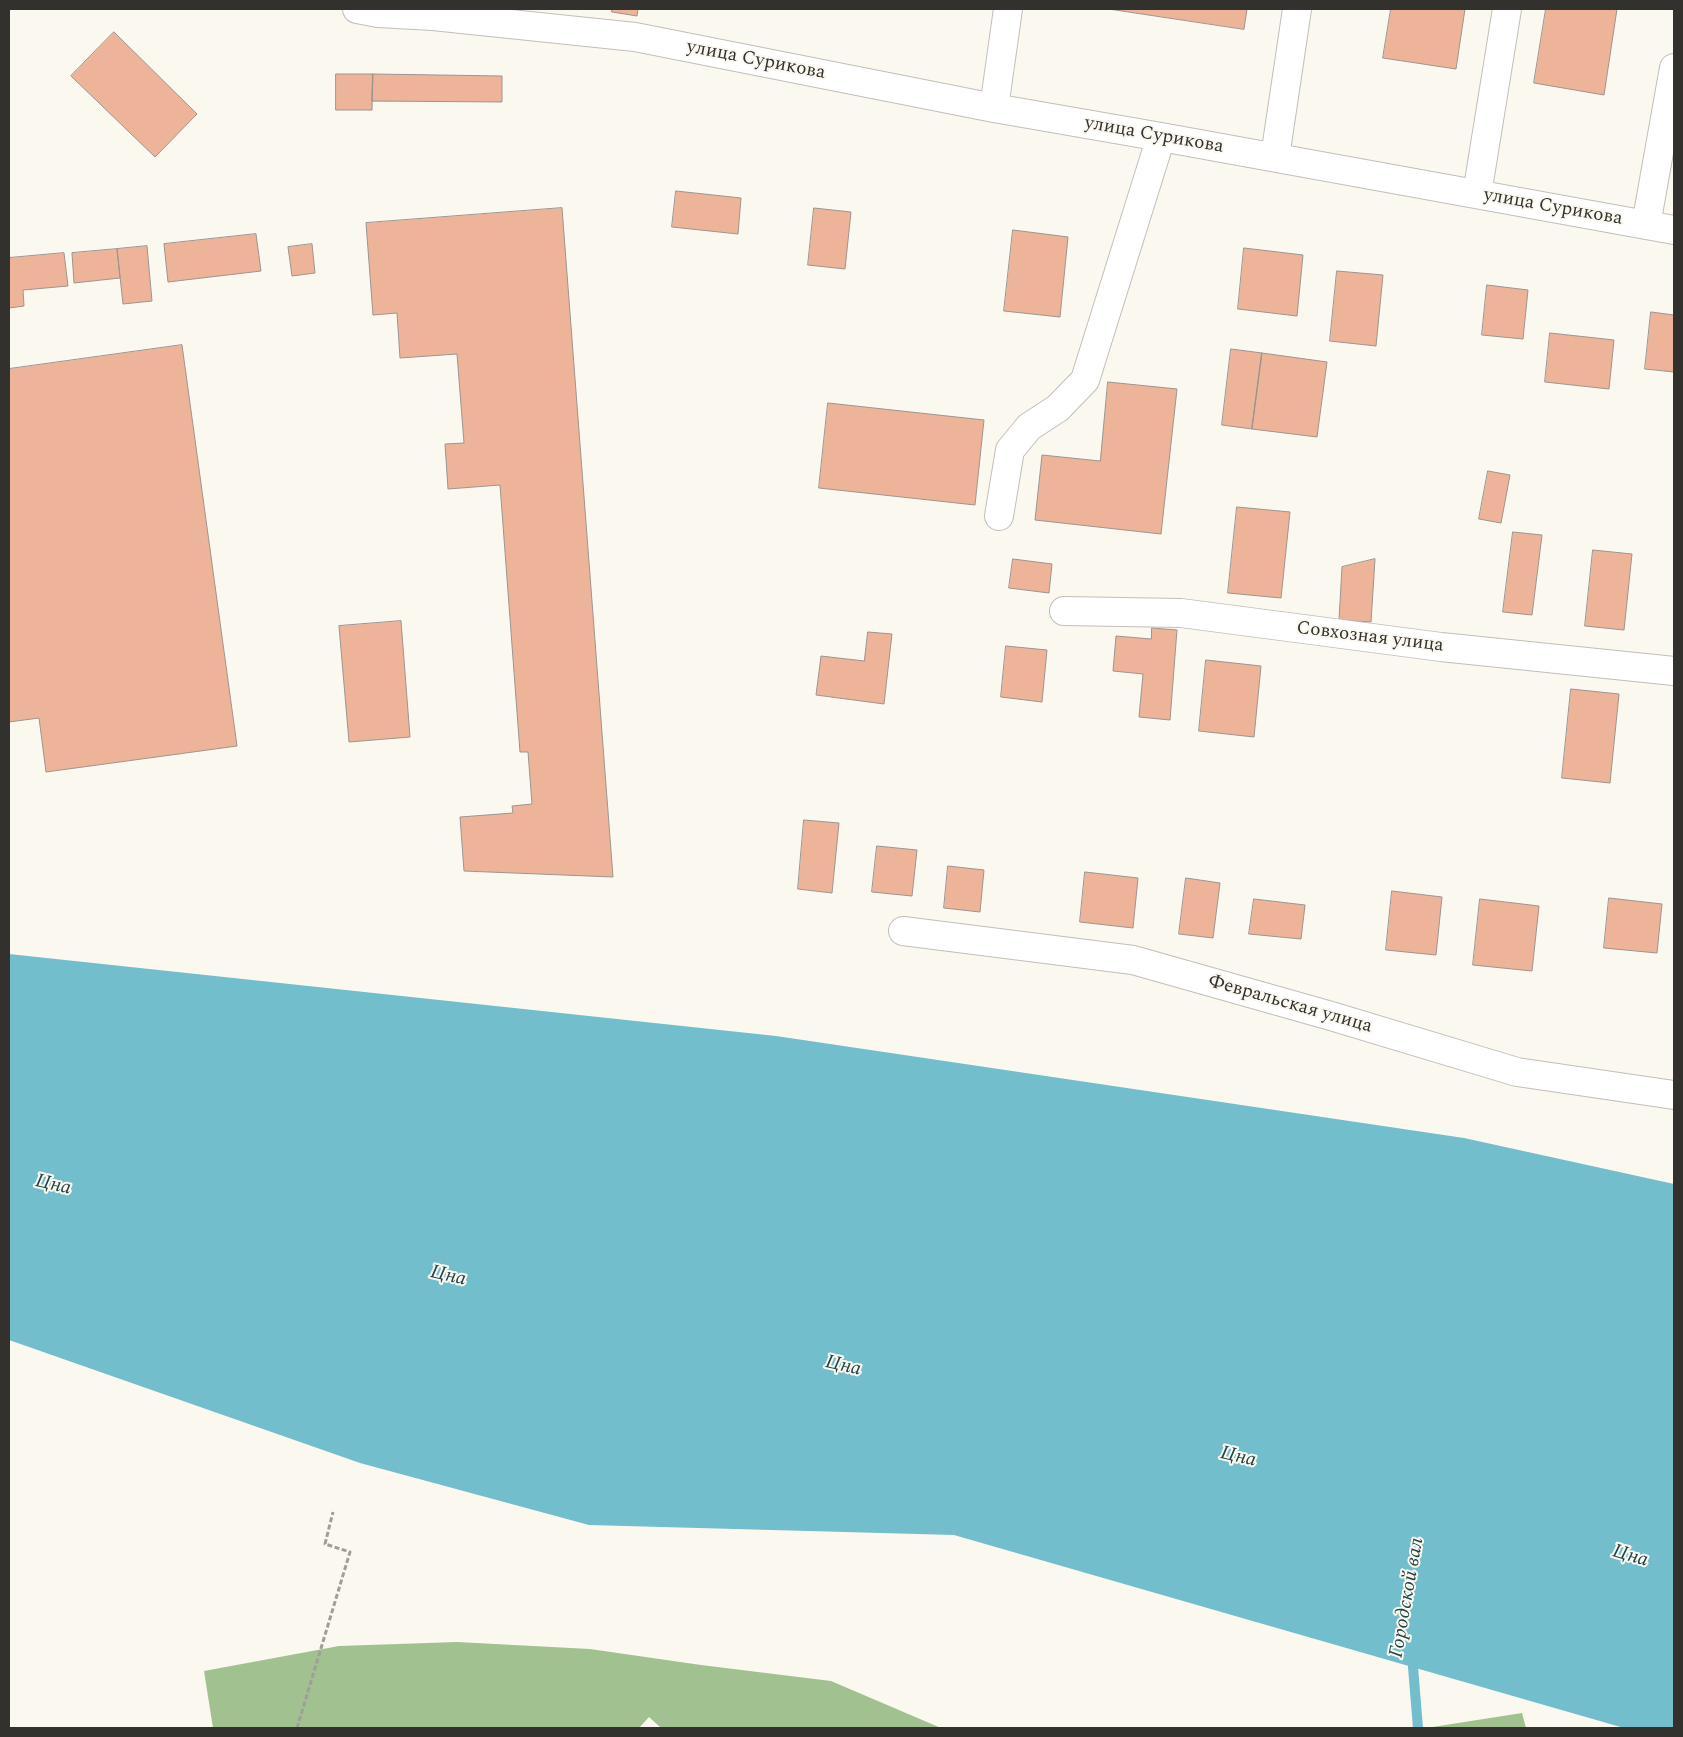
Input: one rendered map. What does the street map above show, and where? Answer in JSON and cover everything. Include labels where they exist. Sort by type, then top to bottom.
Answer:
[{"type":"street","name":"улица Сурикова","points":[[357,9],[378,13],[433,16],[635,37],[994,108],[1674,230]]},
{"type":"street","points":[[994,108],[1008,9]]},
{"type":"street","points":[[1275,158],[1297,9]]},
{"type":"street","points":[[1477,194],[1507,9]]},
{"type":"street","points":[[1646,225],[1674,68]]},
{"type":"street","points":[[999,516],[1010,450],[1029,427],[1058,408],[1085,380],[1161,137]]},
{"type":"street","name":"Совхозная улица","points":[[1064,611],[1181,614],[1441,647],[1674,671]]},
{"type":"street","name":"Февральская улица","points":[[903,931],[1132,960],[1331,1016],[1517,1072],[1674,1095]]},
{"type":"path","points":[[297,1728],[350,1552],[326,1544],[333,1512]]},
{"type":"green space","points":[[457,1642],[590,1649],[831,1681],[941,1728],[661,1728],[649,1717],[639,1728],[213,1728],[204,1671],[339,1646]]},
{"type":"green space","points":[[1522,1713],[1526,1728],[1426,1728]]},
{"type":"water","name":"Цна","points":[[9,954],[776,1036],[1464,1138],[1674,1184],[1674,1728],[1624,1728],[954,1535],[589,1525],[360,1463],[9,1340]]},
{"type":"building","points":[[612,9],[638,9],[637,16],[612,12]]},
{"type":"building","points":[[1109,9],[1247,9],[1244,29]]},
{"type":"building","points":[[1391,9],[1465,9],[1456,69],[1383,58]]},
{"type":"building","points":[[1546,9],[1617,9],[1604,95],[1534,83]]},
{"type":"building","points":[[114,32],[197,114],[155,157],[71,76]]},
{"type":"building","points":[[336,74],[373,74],[372,110],[336,110]]},
{"type":"building","points":[[373,74],[502,76],[502,102],[372,101]]},
{"type":"building","points":[[676,191],[741,198],[738,234],[672,227]]},
{"type":"building","points":[[562,208],[613,877],[464,871],[460,817],[513,813],[512,806],[532,804],[528,752],[520,752],[500,485],[448,489],[445,444],[464,443],[457,354],[400,358],[397,313],[373,315],[366,223]]},
{"type":"building","points":[[814,208],[851,212],[845,269],[808,265]]},
{"type":"building","points":[[1013,230],[1068,237],[1060,317],[1004,311]]},
{"type":"building","points":[[256,234],[261,271],[168,282],[164,244]]},
{"type":"building","points":[[312,244],[315,273],[292,276],[288,247]]},
{"type":"building","points":[[147,246],[152,301],[123,304],[117,249]]},
{"type":"building","points":[[1244,248],[1303,255],[1297,316],[1238,309]]},
{"type":"building","points":[[117,249],[120,278],[74,283],[72,253]]},
{"type":"building","points":[[64,253],[68,286],[23,290],[24,306],[9,308],[9,258]]},
{"type":"building","points":[[1337,271],[1383,275],[1376,346],[1330,341]]},
{"type":"building","points":[[1487,285],[1528,290],[1523,339],[1482,335]]},
{"type":"building","points":[[1651,312],[1674,315],[1674,372],[1645,369]]},
{"type":"building","points":[[1550,333],[1614,340],[1609,389],[1545,382]]},
{"type":"building","points":[[182,345],[237,746],[46,772],[39,718],[9,722],[9,369]]},
{"type":"building","points":[[1231,349],[1262,353],[1252,429],[1222,425]]},
{"type":"building","points":[[1262,353],[1327,362],[1317,437],[1252,429]]},
{"type":"building","points":[[1108,382],[1177,389],[1161,534],[1035,520],[1042,455],[1100,461]]},
{"type":"building","points":[[828,403],[984,420],[975,505],[819,488]]},
{"type":"building","points":[[1488,471],[1510,475],[1501,523],[1479,519]]},
{"type":"building","points":[[1237,507],[1290,512],[1281,598],[1228,593]]},
{"type":"building","points":[[1513,532],[1542,535],[1532,615],[1503,612]]},
{"type":"building","points":[[1593,550],[1632,554],[1624,630],[1585,626]]},
{"type":"building","points":[[1013,559],[1052,564],[1049,593],[1009,588]]},
{"type":"building","points":[[1375,559],[1371,622],[1339,620],[1342,567]]},
{"type":"building","points":[[401,621],[410,737],[349,742],[339,626]]},
{"type":"building","points":[[1152,628],[1177,630],[1170,720],[1139,717],[1143,674],[1113,671],[1116,636],[1151,639]]},
{"type":"building","points":[[868,632],[892,634],[884,704],[816,695],[821,656],[864,661]]},
{"type":"building","points":[[1006,646],[1047,650],[1042,702],[1001,697]]},
{"type":"building","points":[[1206,660],[1261,666],[1254,737],[1199,731]]},
{"type":"building","points":[[1571,689],[1619,694],[1610,783],[1562,778]]},
{"type":"building","points":[[804,820],[839,823],[832,893],[798,889]]},
{"type":"building","points":[[877,846],[917,850],[912,896],[872,892]]},
{"type":"building","points":[[948,866],[984,870],[980,912],[944,908]]},
{"type":"building","points":[[1085,872],[1138,878],[1133,928],[1080,922]]},
{"type":"building","points":[[1186,878],[1220,883],[1213,938],[1179,934]]},
{"type":"building","points":[[1392,891],[1442,897],[1436,955],[1386,950]]},
{"type":"building","points":[[1609,898],[1662,904],[1657,953],[1604,948]]},
{"type":"building","points":[[1254,899],[1305,905],[1301,939],[1249,934]]},
{"type":"building","points":[[1480,899],[1539,906],[1532,971],[1473,965]]},
{"type":"waterway","name":"Городской вал","points":[[1412,1655],[1418,1728]]}]
